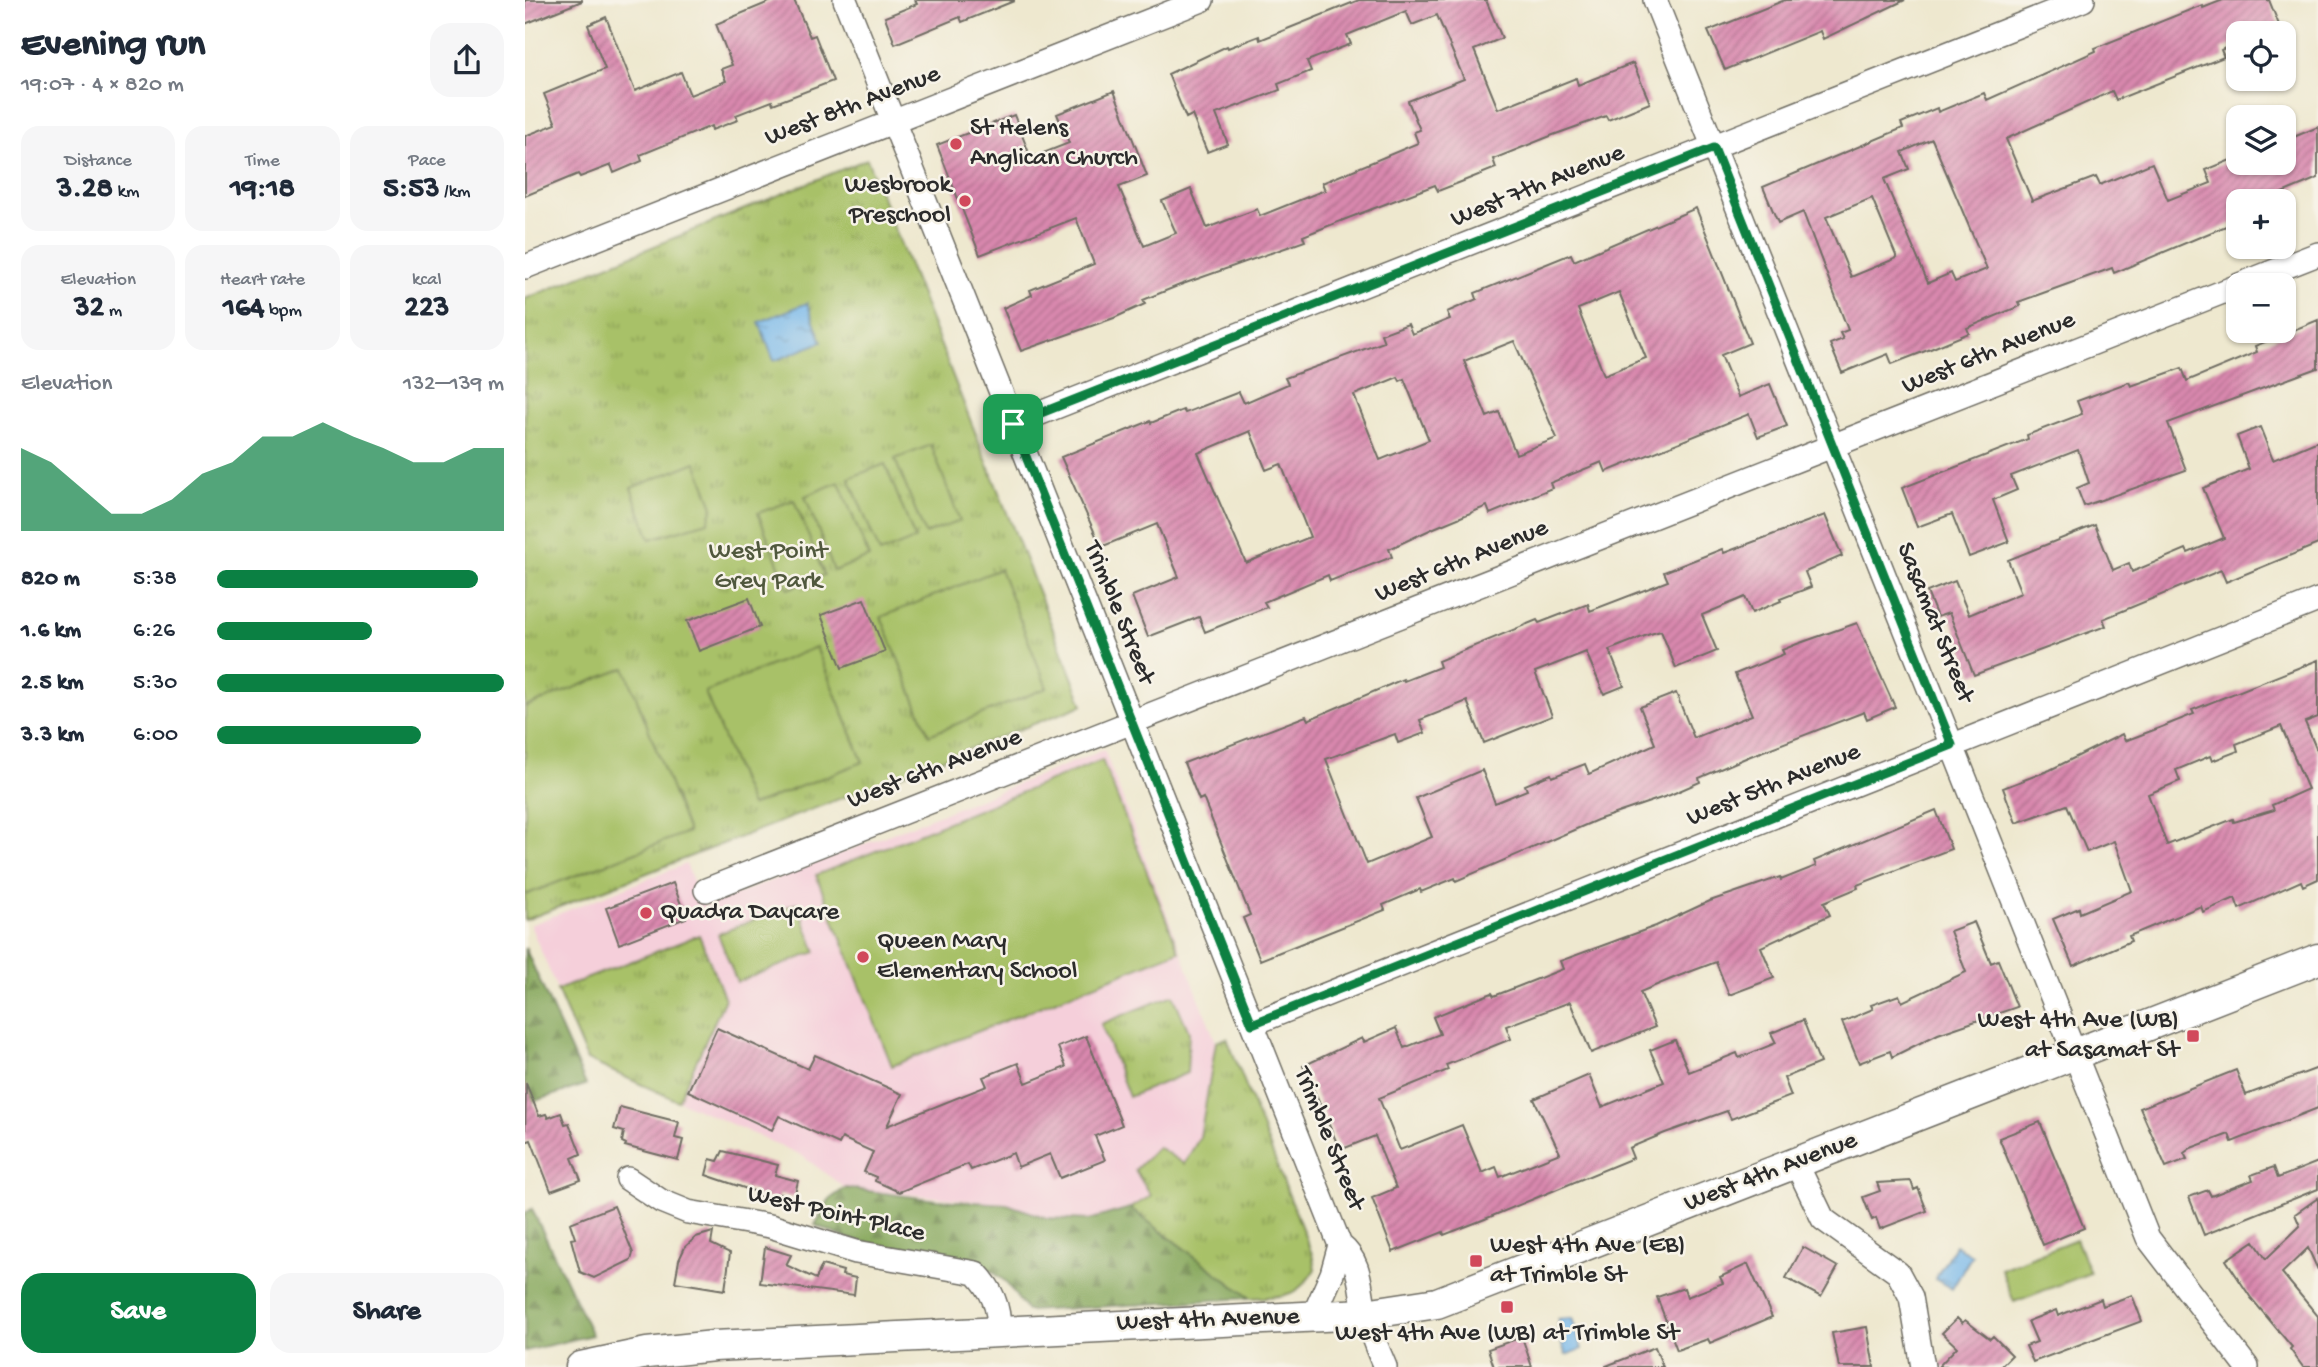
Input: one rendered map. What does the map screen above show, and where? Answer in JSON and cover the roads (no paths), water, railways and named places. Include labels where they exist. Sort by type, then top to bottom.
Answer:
[{"type":"main road","name":"West 4th Avenue","points":[[581,1367],[647,1353],[714,1346],[1366,1314],[1437,1303],[2318,959]]},
{"type":"street","name":"Trimble Street","points":[[845,0],[1340,1245],[1352,1254],[1361,1282],[1366,1314],[1385,1367]]},
{"type":"street","name":"West 8th Avenue","points":[[525,267],[1202,0]]},
{"type":"street","name":"Sasamat Street","points":[[1655,0],[2148,1238],[2247,1367]]},
{"type":"street","name":"West 7th Avenue","points":[[1013,424],[2083,0]]},
{"type":"street","name":"West 6th Avenue","points":[[2271,273],[2318,254]]},
{"type":"street","name":"West 6th Avenue","points":[[706,890],[2226,291]]},
{"type":"street","name":"West 5th Avenue","points":[[1252,1024],[2318,600]]},
{"type":"street","points":[[1796,1163],[1823,1219],[1898,1273],[1911,1297],[1923,1367]]},
{"type":"street","name":"West Point Place","points":[[628,1179],[661,1201],[688,1212],[770,1226],[856,1252],[976,1273],[993,1296],[999,1311],[999,1330]]},
{"type":"street","name":"Trimble Street","points":[[1313,1317],[1332,1274],[1340,1245]]},
{"type":"water","points":[[807,303],[822,342],[774,361],[759,322]]},
{"type":"water","points":[[1955,1245],[1972,1255],[1952,1289],[1935,1279]]},
{"type":"water","points":[[1572,1318],[1582,1349],[1566,1355],[1559,1337],[1558,1319]]},
{"type":"place","name":"St Helens Anglican Church","points":[[956,144]]},
{"type":"place","name":"Wesbrook Preschool","points":[[965,201]]},
{"type":"place","name":"Quadra Daycare","points":[[646,913]]},
{"type":"place","name":"Queen Mary Elementary School","points":[[863,957]]},
{"type":"place","name":"West 4th Ave (WB) at Sasamat St","points":[[2193,1036]]},
{"type":"place","name":"West 4th Ave (EB) at Trimble St","points":[[1476,1261]]},
{"type":"place","name":"West 4th Ave (WB) at Trimble St","points":[[1507,1307]]},
{"type":"park label","name":"West Point Grey Park","points":[[768,567]]}]
